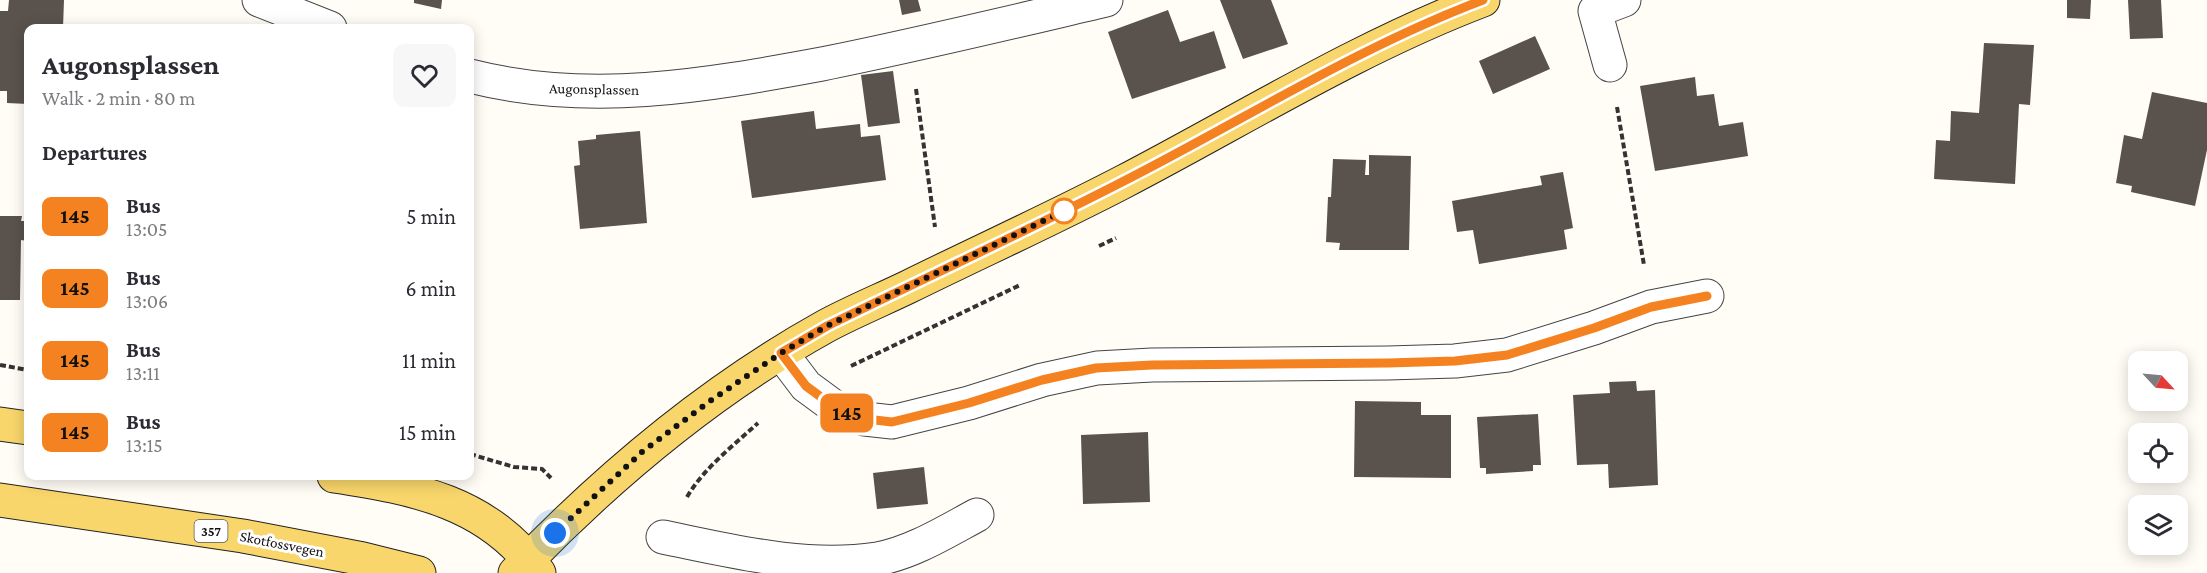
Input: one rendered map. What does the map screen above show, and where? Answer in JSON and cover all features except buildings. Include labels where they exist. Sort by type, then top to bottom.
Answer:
[{"type":"main road","points":[[357,480],[410,489],[442,498],[495,527],[527,568],[642,452],[710,401],[781,353],[827,326],[1122,182],[1340,65],[1446,14],[1483,0]]},
{"type":"main road","points":[[0,424],[24,427]]},
{"type":"main road","name":"Skotfossvegen","points":[[0,500],[243,536],[363,559],[419,573]]},
{"type":"street","points":[[260,0],[320,24]]},
{"type":"street","name":"Augonsplassen","points":[[474,77],[540,88],[602,92],[672,89],[743,79],[910,46],[1106,0]]},
{"type":"street","points":[[1610,65],[1595,11],[1624,0]]},
{"type":"street","points":[[781,353],[806,386],[840,411],[866,419],[892,422],[969,403],[1042,380],[1096,368],[1152,365],[1455,361],[1507,355],[1594,328],[1651,307],[1707,296]]},
{"type":"street","points":[[663,537],[775,558],[820,562],[878,559],[925,543],[978,515]]},
{"type":"path","points":[[910,46],[936,227]]},
{"type":"path","points":[[1610,65],[1651,307]]},
{"type":"path","points":[[0,365],[24,369]]},
{"type":"path","points":[[474,455],[514,467],[542,469],[555,483]]},
{"type":"bus line","name":"145","points":[[1483,0],[1395,37],[1122,182],[827,326],[781,353],[806,386],[840,411],[866,419],[892,422],[969,403],[1042,380],[1096,368],[1152,365],[1455,361],[1507,355],[1594,328],[1651,307],[1707,296]]},
{"type":"route","points":[[555,533],[642,452],[710,401],[781,353],[827,326],[1064,211]]}]
